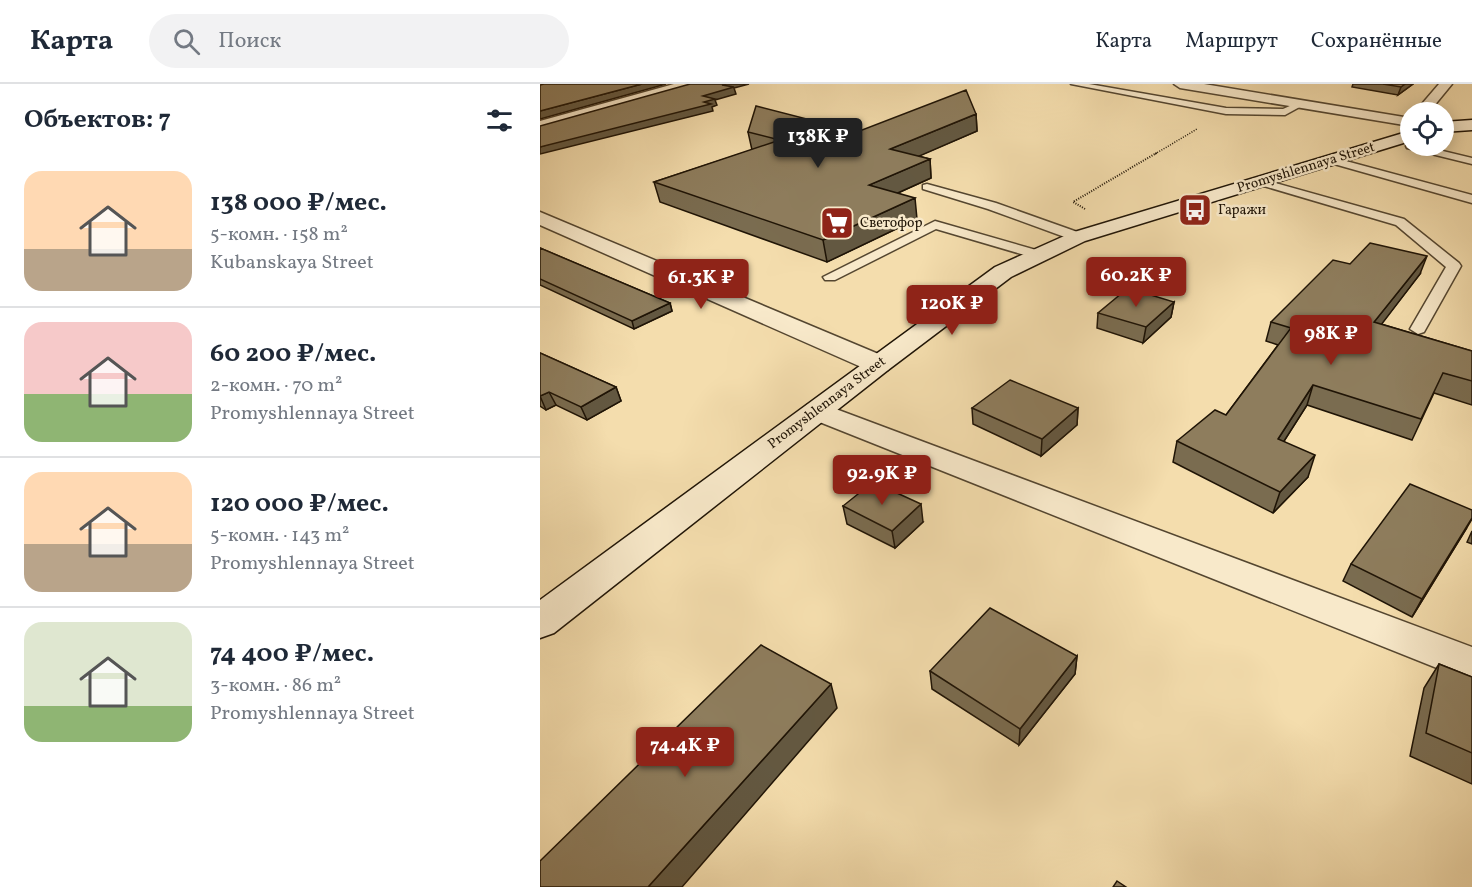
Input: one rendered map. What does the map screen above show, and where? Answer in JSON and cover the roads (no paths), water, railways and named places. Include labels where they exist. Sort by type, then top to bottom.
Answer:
[{"type":"street","points":[[540,126],[689,84]]},
{"type":"street","points":[[1180,84],[1400,120]]},
{"type":"street","points":[[1431,102],[1446,84]]},
{"type":"street","points":[[1454,126],[1472,125]]},
{"type":"street","name":"Promyshlennaya Street","points":[[545,609],[1003,272],[1078,237],[1115,225],[1331,160],[1400,143]]},
{"type":"street","points":[[540,218],[878,364]]},
{"type":"street","points":[[817,411],[1472,665]]},
{"type":"lane","points":[[1075,84],[1226,111],[1285,112],[1301,104]]},
{"type":"lane","points":[[1454,156],[1472,161]]},
{"type":"lane","points":[[1331,160],[1472,199]]},
{"type":"lane","points":[[1261,182],[1400,222],[1454,266],[1418,329]]},
{"type":"lane","points":[[927,187],[992,206],[1078,237]]},
{"type":"lane","points":[[830,277],[934,225],[1038,255]]},
{"type":"place","name":"Гаражи","points":[[1195,210]]},
{"type":"place","name":"Светофор","points":[[837,223]]}]
